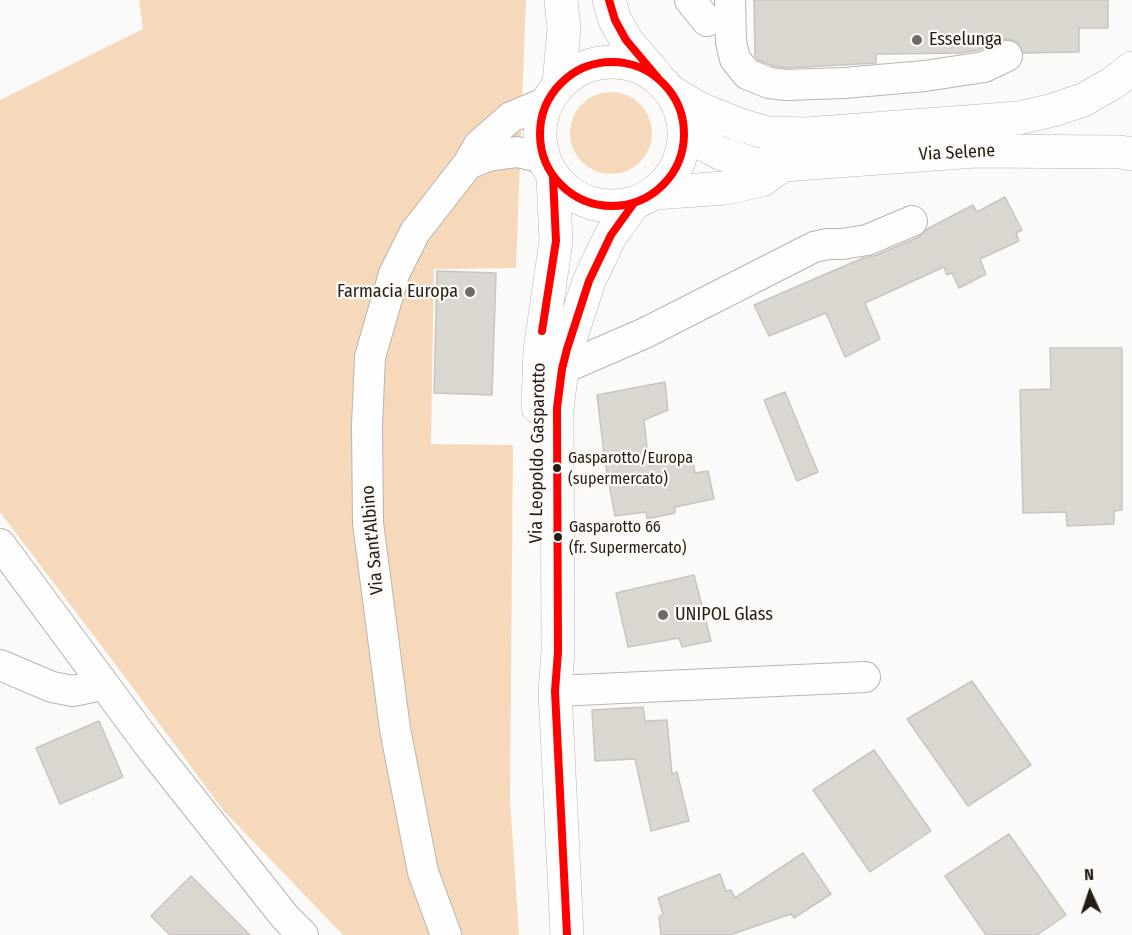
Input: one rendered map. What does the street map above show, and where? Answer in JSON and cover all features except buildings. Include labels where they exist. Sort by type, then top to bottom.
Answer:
[{"type":"main road","name":"Via Leopoldo Gasparotto","points":[[555,691],[546,673],[543,652],[535,490],[540,350],[556,241],[548,167],[539,139],[540,120],[553,93],[564,29],[561,0]]},
{"type":"main road","name":"Via Leopoldo Gasparotto","points":[[567,935],[555,691],[558,652],[556,445],[557,408],[562,369],[575,320],[598,259],[611,235],[644,198],[671,176],[681,156],[684,134],[681,112],[664,84],[626,40],[615,20],[609,0]]},
{"type":"main road","points":[[553,93],[576,71],[596,63],[618,62],[639,67],[699,108],[740,125],[768,133],[806,134],[1019,118],[1083,100],[1113,83],[1132,68]]},
{"type":"main road","name":"Via Selene","points":[[684,134],[705,146],[754,164],[783,165],[975,151],[1132,154]]},
{"type":"main road","name":"Via Selene","points":[[644,198],[725,188],[762,180],[783,165]]},
{"type":"main road","points":[[548,167],[569,193],[589,203],[612,207],[644,198]]},
{"type":"street","points":[[747,0],[753,4],[744,5],[730,0],[731,42],[735,59],[747,74],[769,83],[787,86],[925,76],[984,67],[1007,56]]},
{"type":"street","name":"Via Sant'Albino","points":[[446,935],[423,872],[395,729],[368,523],[367,424],[370,357],[394,274],[415,232],[468,164],[479,145],[504,123],[553,93]]},
{"type":"street","points":[[468,164],[488,156],[517,152],[548,167]]},
{"type":"street","points":[[562,369],[625,342],[814,247],[867,240],[912,221]]},
{"type":"street","points":[[575,320],[586,333],[594,337],[625,342]]},
{"type":"street","points":[[0,544],[151,748],[277,908],[303,935]]},
{"type":"street","points":[[0,664],[52,687],[73,692],[92,687],[101,680]]},
{"type":"street","points":[[555,691],[864,677]]},
{"type":"shaded area","points":[[139,0],[526,0],[516,268],[434,269],[431,444],[513,445],[510,799],[519,935],[343,935],[223,810],[0,512],[0,100],[143,29]]},
{"type":"shaded area","points":[[611,92],[627,95],[640,104],[649,117],[652,133],[649,149],[640,162],[627,171],[611,174],[595,171],[582,162],[573,149],[570,133],[573,117],[582,104],[595,95]]},
{"type":"transit line","points":[[609,0],[615,20],[626,40],[658,78]]},
{"type":"transit line","points":[[612,62],[626,63],[640,68],[663,83],[678,106],[683,120],[684,134],[683,148],[678,162],[663,185],[640,200],[626,205],[612,206],[598,205],[584,200],[561,185],[546,162],[541,148],[540,134],[541,120],[546,106],[561,83],[584,68],[598,63],[612,62]]},
{"type":"transit line","points":[[542,331],[556,241],[553,177]]},
{"type":"transit line","points":[[567,935],[555,691],[558,652],[557,408],[567,349],[589,281],[611,235],[634,203]]},
{"type":"place","name":"Esselunga","points":[[917,40]]},
{"type":"place","name":"Farmacia Europa","points":[[470,292]]},
{"type":"place","name":"Gasparotto/Europa (supermercato)","points":[[557,468]]},
{"type":"place","name":"Gasparotto 66 (fr. Supermercato)","points":[[558,537]]},
{"type":"place","name":"UNIPOL Glass","points":[[663,615]]}]
